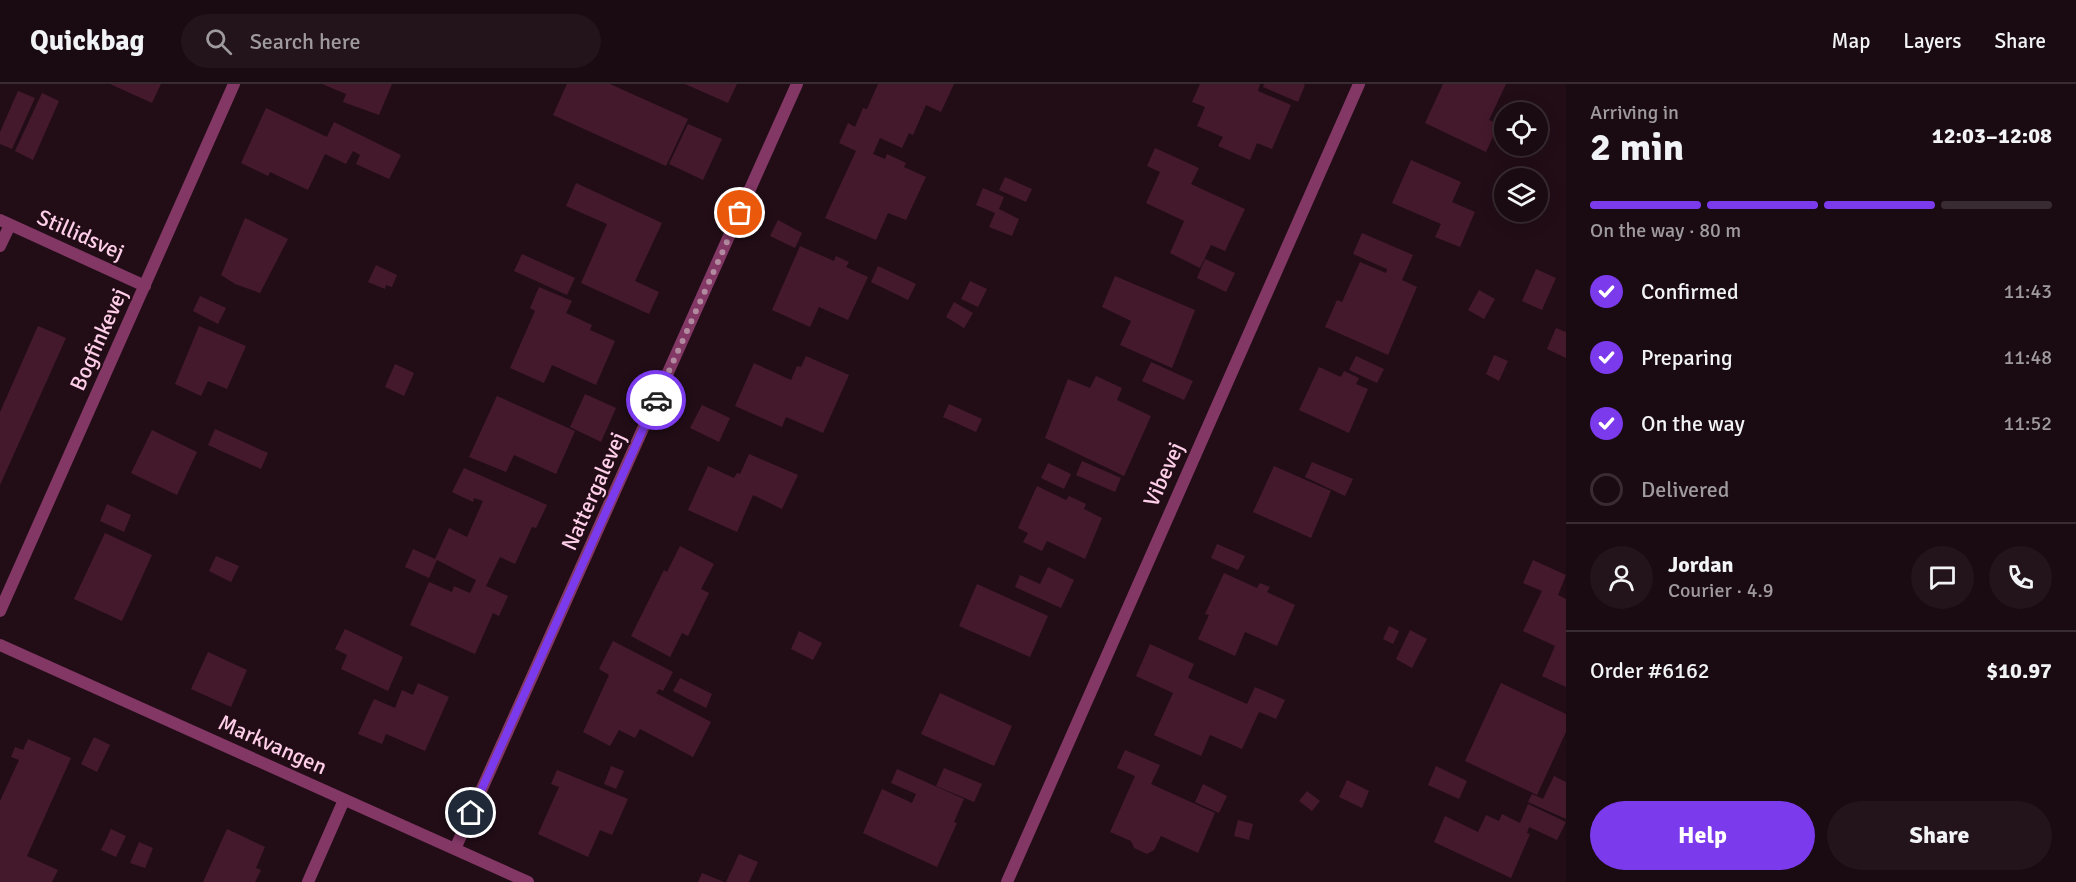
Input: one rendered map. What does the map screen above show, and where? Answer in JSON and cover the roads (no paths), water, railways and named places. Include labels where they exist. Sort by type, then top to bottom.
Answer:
[{"type":"street","name":"Bogfinkevej","points":[[0,611],[234,84]]},
{"type":"street","name":"Nattergalevej","points":[[455,849],[797,84]]},
{"type":"street","name":"Vibevej","points":[[1007,882],[1359,84]]},
{"type":"street","name":"Stillidsvej","points":[[5,223],[145,286]]},
{"type":"street","points":[[0,246],[5,223]]},
{"type":"street","name":"Markvangen","points":[[0,645],[528,882]]},
{"type":"street","points":[[308,882],[344,800]]}]
